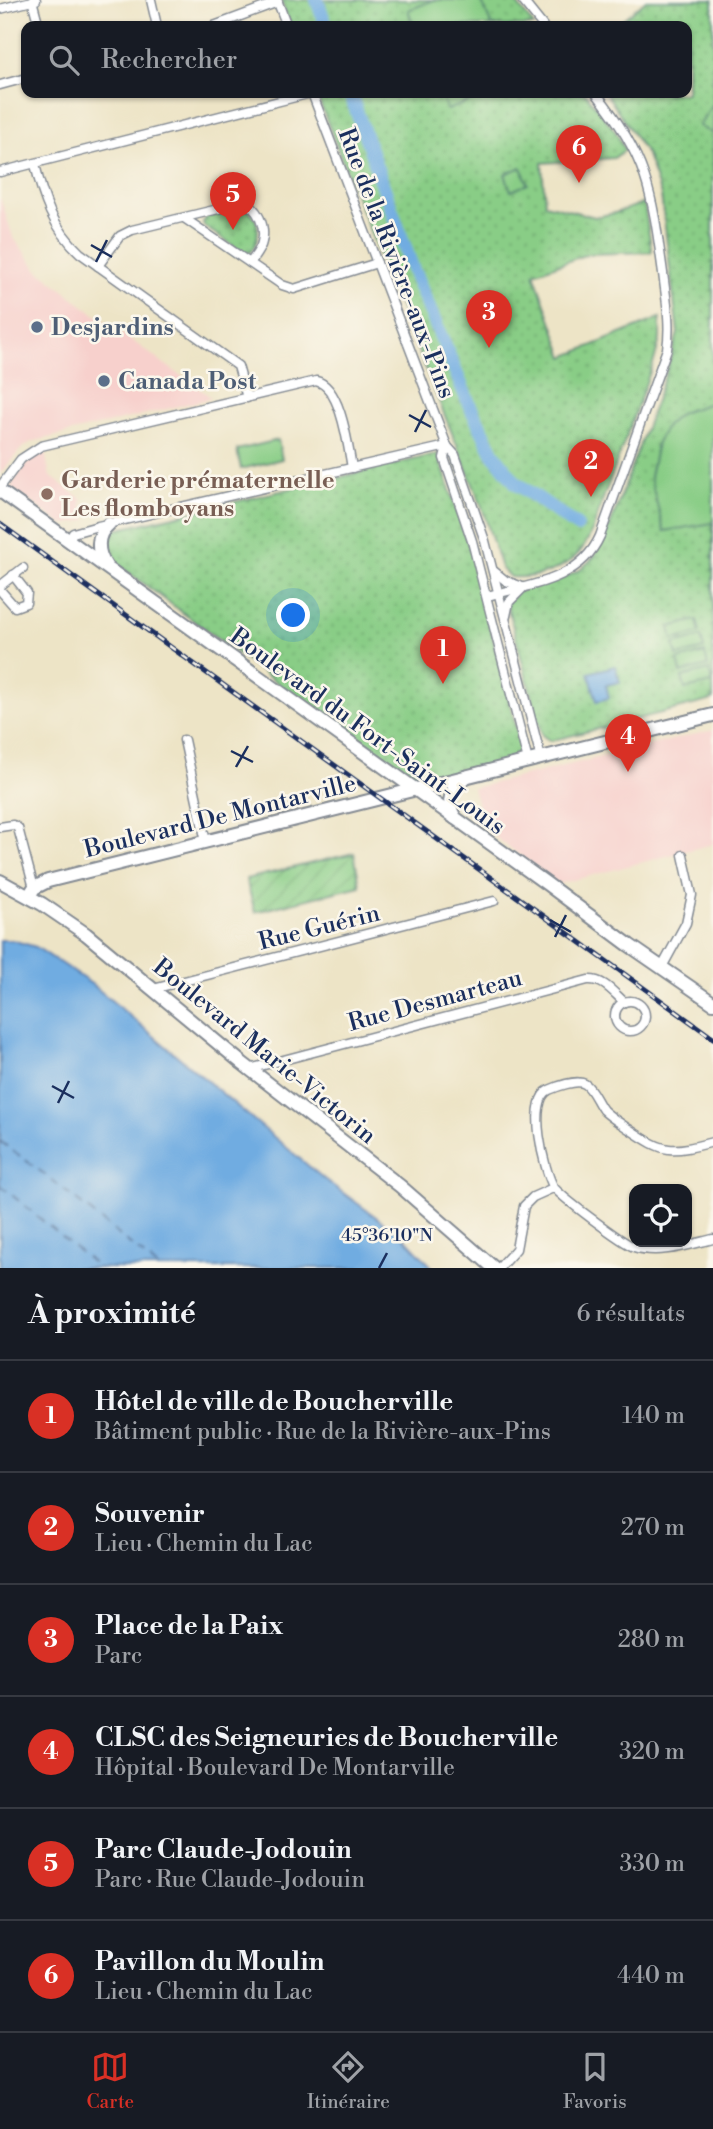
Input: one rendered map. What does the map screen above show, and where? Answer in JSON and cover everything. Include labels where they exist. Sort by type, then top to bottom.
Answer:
[{"type":"street","points":[[0,9],[34,0],[38,21]]},
{"type":"street","points":[[151,0],[156,21]]},
{"type":"street","points":[[522,0],[539,21]]},
{"type":"street","points":[[227,21],[277,1],[285,21]]},
{"type":"street","points":[[0,85],[21,79]]},
{"type":"street","points":[[0,172],[292,98]]},
{"type":"street","name":"Rue de la Rivière-aux-Pins","points":[[314,98],[447,446],[457,460],[499,593],[534,760]]},
{"type":"street","points":[[487,596],[569,572],[596,543],[668,342],[668,319],[651,194],[637,153],[622,127],[600,98]]},
{"type":"street","points":[[35,163],[44,200],[53,220],[73,246],[237,366],[247,398]]},
{"type":"street","points":[[98,266],[116,241],[126,233],[236,204],[249,204],[257,212],[263,234],[260,248],[250,263]]},
{"type":"street","points":[[184,218],[282,285],[294,289],[377,264]]},
{"type":"street","points":[[0,489],[21,459],[41,446],[316,382],[322,383],[332,393],[343,421],[352,468]]},
{"type":"street","points":[[68,541],[73,533],[447,446]]},
{"type":"street","name":"Rue de la Rivière-aux-Pins","points":[[447,446],[444,458],[472,541],[534,760]]},
{"type":"street","name":"Boulevard du Fort-Saint-Louis","points":[[0,489],[108,570],[713,1003]]},
{"type":"street","points":[[108,570],[98,550],[102,531],[109,524]]},
{"type":"street","points":[[13,575],[27,593],[26,603],[15,607],[0,588],[13,575],[23,568]]},
{"type":"street","points":[[493,570],[511,584],[527,585]]},
{"type":"street","points":[[506,622],[509,602],[527,585]]},
{"type":"street","name":"Boulevard De Montarville","points":[[31,892],[48,881],[713,715]]},
{"type":"street","points":[[184,740],[206,842]]},
{"type":"street","points":[[459,822],[450,809],[449,798],[456,786],[466,777]]},
{"type":"street","points":[[0,827],[13,825],[18,828],[31,892]]},
{"type":"street","points":[[662,967],[686,923],[692,895],[683,855]]},
{"type":"street","name":"Boulevard Marie-Victorin","points":[[0,881],[31,892],[86,934],[250,1069],[400,1186],[496,1268]]},
{"type":"street","name":"Rue Guérin","points":[[153,989],[494,901]]},
{"type":"street","name":"Rue Desmarteau","points":[[250,1069],[588,980],[596,979],[603,983],[624,1002]]},
{"type":"street","points":[[713,1142],[681,1150],[655,1146],[606,1113],[586,1084],[578,1082],[547,1091],[538,1105],[539,1139],[553,1188],[631,1247],[664,1250],[713,1239]]},
{"type":"street","points":[[496,1268],[516,1249],[524,1206],[533,1197],[553,1188]]},
{"type":"shaded area","points":[[0,197],[13,237],[37,269],[85,307],[212,398],[31,442],[21,449],[0,474]]},
{"type":"shaded area","name":"Garderie prématernelle Les flomboyans","points":[[45,453],[50,476],[83,500],[81,503],[87,520],[63,525],[11,488],[25,465],[34,457]]},
{"type":"shaded area","points":[[713,730],[713,844],[558,884],[485,829],[473,788]]},
{"type":"green space","points":[[281,0],[514,0],[530,21],[289,21]]},
{"type":"green space","points":[[434,0],[481,0],[490,21],[412,21],[408,10]]},
{"type":"green space","points":[[646,0],[713,0],[713,700],[550,741],[542,735],[504,594],[563,578],[580,570],[594,557],[611,523],[678,333],[661,195],[647,155],[609,98],[692,98],[692,21],[621,21]]},
{"type":"green space","points":[[318,98],[589,98],[615,131],[625,150],[614,158],[542,163],[545,204],[595,217],[644,203],[652,252],[588,254],[534,273],[564,357],[660,318],[660,339],[654,361],[592,532],[584,547],[565,565],[538,575],[519,577],[510,577],[501,568],[481,504]]},
{"type":"green space","points":[[442,98],[479,98],[447,110]]},
{"type":"green space","points":[[713,104],[713,134],[699,126]]},
{"type":"green space","points":[[521,167],[528,184],[511,191],[505,174]]},
{"type":"green space","points":[[243,208],[253,216],[258,228],[256,242],[249,253],[244,253],[204,226],[203,222],[208,216]]},
{"type":"green space","points":[[713,402],[713,523],[664,531],[650,477],[657,442],[667,425],[681,413]]},
{"type":"green space","points":[[278,440],[282,459],[241,469],[237,450]]},
{"type":"green space","points":[[438,454],[472,556],[524,759],[412,783],[112,560],[105,549],[107,539],[115,530]]},
{"type":"green space","points":[[697,620],[700,633],[673,640],[670,627]]},
{"type":"green space","points":[[701,637],[704,649],[677,656],[674,644]]},
{"type":"green space","points":[[705,653],[708,666],[681,673],[678,660]]},
{"type":"green space","points":[[709,670],[712,683],[685,689],[682,677]]},
{"type":"green space","points":[[354,853],[360,886],[255,912],[246,879]]},
{"type":"water","points":[[615,666],[620,682],[606,685],[609,698],[597,701],[589,673]]},
{"type":"water","points":[[0,940],[12,940],[36,947],[93,985],[324,1179],[405,1238],[433,1268],[0,1268]]},
{"type":"waterway","points":[[317,0],[324,21]]},
{"type":"waterway","points":[[352,98],[413,270],[470,406],[495,456],[516,483],[577,526]]},
{"type":"ferry route","points":[[0,1141],[51,1179],[159,1268]]},
{"type":"ferry route","points":[[0,1185],[99,1268]]},
{"type":"railway","points":[[0,524],[713,1038]]},
{"type":"place","name":"Pavillon du Moulin","points":[[579,183]]},
{"type":"place","name":"Parc Claude-Jodouin","points":[[233,230]]},
{"type":"place","name":"Desjardins","points":[[37,327]]},
{"type":"place","name":"Place de la Paix","points":[[489,348]]},
{"type":"place","name":"Canada Post","points":[[104,381]]},
{"type":"place","name":"Garderie prématernelle Les flomboyans","points":[[47,494]]},
{"type":"place","name":"Souvenir","points":[[591,497]]},
{"type":"place","name":"Hôtel de ville de Boucherville","points":[[443,684]]},
{"type":"place","name":"CLSC des Seigneuries de Boucherville","points":[[628,772]]}]
